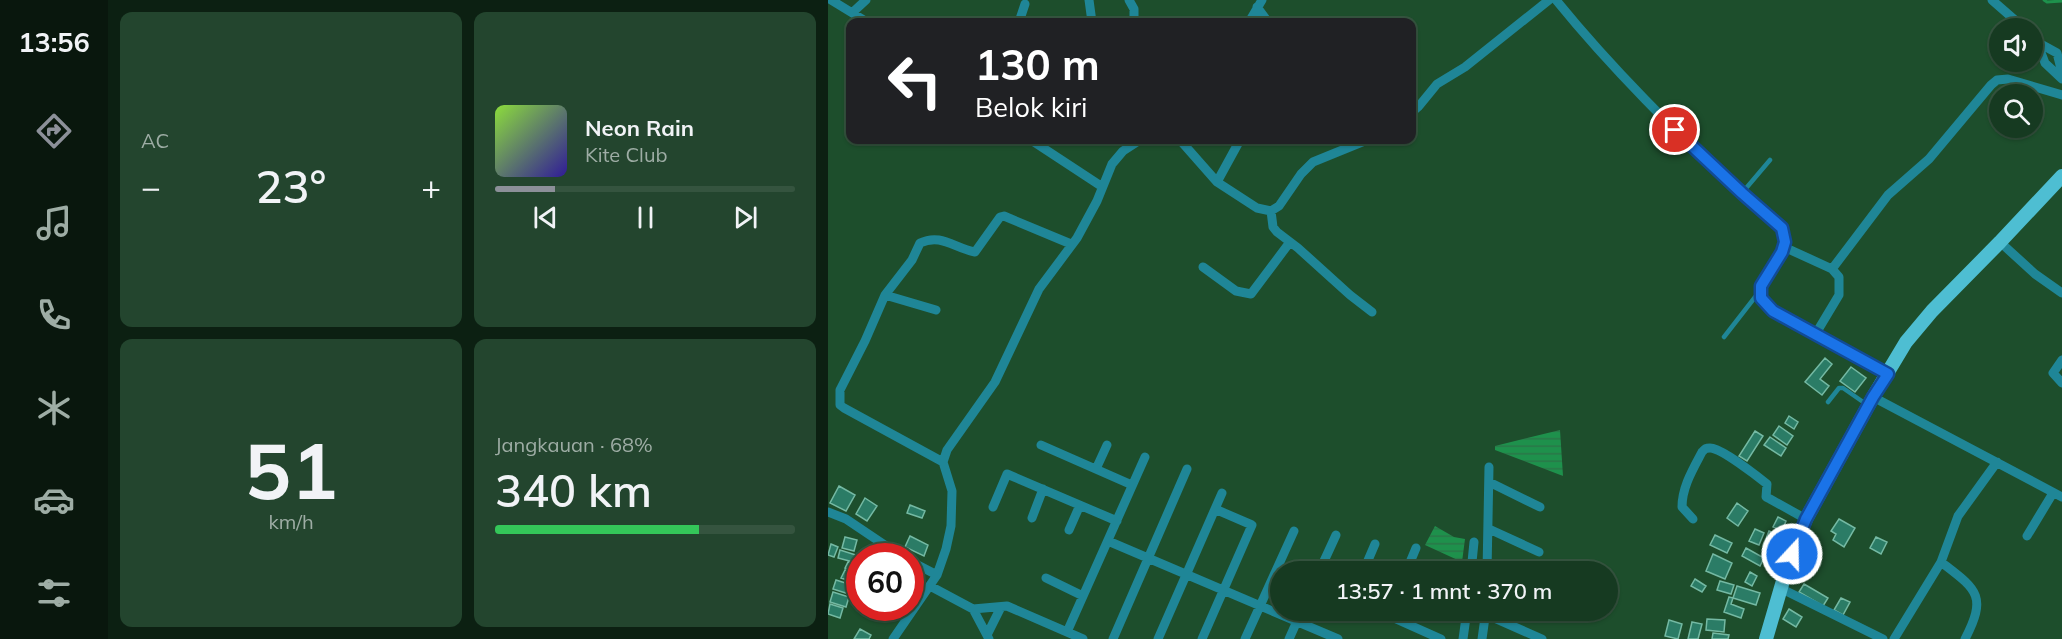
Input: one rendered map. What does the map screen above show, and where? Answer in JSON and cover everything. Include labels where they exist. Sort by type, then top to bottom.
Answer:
[{"type":"main road","points":[[1766,639],[1780,588],[1806,519],[1906,342],[1932,311],[2062,176]]},
{"type":"street","points":[[831,0],[861,18]]},
{"type":"street","points":[[853,12],[866,0]]},
{"type":"street","points":[[1089,0],[1091,18]]},
{"type":"street","points":[[1129,0],[1134,9],[1134,18]]},
{"type":"street","points":[[1416,109],[1437,84],[1466,67],[1550,0]]},
{"type":"street","points":[[1556,0],[1625,78],[1742,193],[1782,228],[1784,247],[1760,292],[1765,304],[1815,335],[1888,374]]},
{"type":"street","points":[[1992,0],[2013,18]]},
{"type":"street","points":[[1252,18],[1259,3]]},
{"type":"street","points":[[1259,3],[1266,18]]},
{"type":"street","points":[[1021,18],[1025,4]]},
{"type":"street","points":[[2043,44],[2057,52],[2062,73]]},
{"type":"street","points":[[2043,58],[2062,79]]},
{"type":"street","points":[[1832,269],[1888,195],[1929,159],[1949,132],[1997,80],[2008,79],[2062,95]]},
{"type":"street","points":[[1037,144],[1101,186]]},
{"type":"street","points":[[943,462],[947,450],[995,382],[1039,289],[1077,238],[1097,201],[1101,186],[1112,164],[1123,151],[1134,144]]},
{"type":"street","points":[[1184,144],[1217,182],[1257,208],[1271,210],[1279,206],[1301,174],[1313,162],[1359,144]]},
{"type":"street","points":[[1217,182],[1238,144]]},
{"type":"street","points":[[1271,210],[1273,226],[1350,296],[1372,312]]},
{"type":"street","points":[[893,639],[937,575],[951,526],[950,478],[943,462],[840,405],[840,390],[885,295],[912,260],[915,249],[920,243],[934,239],[943,240],[975,252],[1000,217],[1004,216],[1071,244]]},
{"type":"street","points":[[1203,267],[1236,291],[1251,294],[1290,242]]},
{"type":"street","points":[[2000,242],[2035,274],[2062,293]]},
{"type":"street","points":[[1784,247],[1832,269],[1839,277],[1839,295],[1815,335]]},
{"type":"street","points":[[885,295],[936,310]]},
{"type":"street","points":[[2062,360],[2053,373],[2062,383]]},
{"type":"street","points":[[1871,401],[1997,462],[2058,495],[2027,536]]},
{"type":"street","points":[[1096,469],[1107,444]]},
{"type":"street","points":[[1041,445],[1132,485]]},
{"type":"street","points":[[1693,519],[1682,507],[1682,498],[1689,477],[1702,452],[1710,448],[1729,457],[1767,484],[1766,497],[1806,519]]},
{"type":"street","points":[[1067,632],[1145,457]]},
{"type":"street","points":[[1894,639],[1941,562],[1958,516],[1997,462]]},
{"type":"street","points":[[1489,467],[1489,561]]},
{"type":"street","points":[[1113,639],[1187,469]]},
{"type":"street","points":[[993,507],[1007,474],[1117,521]]},
{"type":"street","points":[[1489,482],[1540,507]]},
{"type":"street","points":[[1032,518],[1043,489]]},
{"type":"street","points":[[1158,639],[1222,493]]},
{"type":"street","points":[[1069,530],[1080,505]]},
{"type":"street","points":[[1203,639],[1252,525],[1215,509]]},
{"type":"street","points":[[828,512],[846,519],[882,543]]},
{"type":"street","points":[[1489,529],[1539,552]]},
{"type":"street","points":[[1245,639],[1294,531]]},
{"type":"street","points":[[1324,561],[1336,535]]},
{"type":"street","points":[[1108,541],[1270,610]]},
{"type":"street","points":[[1472,561],[1474,542]]},
{"type":"street","points":[[1368,561],[1376,544]]},
{"type":"street","points":[[1411,561],[1416,548]]},
{"type":"street","points":[[1941,562],[1965,580],[1976,593],[1975,616],[1965,639]]},
{"type":"street","points":[[924,568],[937,575]]},
{"type":"street","points":[[1046,578],[1083,596]]},
{"type":"street","points":[[930,586],[973,609],[1007,606],[1083,639]]},
{"type":"street","points":[[1780,588],[1883,639]]},
{"type":"street","points":[[988,637],[1001,607]]},
{"type":"street","points":[[973,609],[988,637]]},
{"type":"street","points":[[1289,639],[1297,621],[1338,639]]},
{"type":"street","points":[[1404,621],[1441,639]]},
{"type":"street","points":[[1463,639],[1465,621]]},
{"type":"street","points":[[1482,639],[1484,621]]},
{"type":"street","points":[[1504,621],[1542,639]]},
{"type":"lane","points":[[1742,193],[1770,160]]},
{"type":"lane","points":[[1724,337],[1760,292]]},
{"type":"lane","points":[[1828,402],[1839,388],[1871,401]]},
{"type":"shaded area","points":[[1560,430],[1563,476],[1495,450],[1495,446]]},
{"type":"shaded area","points":[[1435,526],[1454,537],[1465,539],[1462,561],[1425,545]]},
{"type":"building","points":[[1825,358],[1832,364],[1820,379],[1829,386],[1822,395],[1805,382]]},
{"type":"building","points":[[1851,367],[1866,378],[1855,392],[1840,381]]},
{"type":"building","points":[[1789,416],[1798,422],[1794,429],[1785,423]]},
{"type":"building","points":[[1779,426],[1793,436],[1787,445],[1773,435]]},
{"type":"building","points":[[1755,431],[1763,436],[1747,461],[1739,456]]},
{"type":"building","points":[[1770,437],[1786,448],[1781,456],[1764,445]]},
{"type":"building","points":[[839,486],[855,495],[846,511],[830,503]]},
{"type":"building","points":[[865,498],[877,506],[867,521],[856,514]]},
{"type":"building","points":[[1737,503],[1748,511],[1738,526],[1727,518]]},
{"type":"building","points":[[910,505],[925,511],[922,518],[907,513]]},
{"type":"building","points":[[1778,517],[1786,521],[1782,531],[1773,527]]},
{"type":"building","points":[[1839,519],[1855,528],[1844,547],[1833,540],[1836,534],[1831,531]]},
{"type":"building","points":[[1755,529],[1764,533],[1759,545],[1749,541]]},
{"type":"building","points":[[1769,531],[1781,536],[1775,551],[1763,546]]},
{"type":"building","points":[[1715,535],[1732,543],[1727,553],[1710,545]]},
{"type":"building","points":[[910,536],[924,543],[907,543]]},
{"type":"building","points":[[845,537],[857,540],[856,543],[846,543],[846,549],[842,548]]},
{"type":"building","points":[[1876,537],[1887,542],[1881,554],[1870,548]]},
{"type":"building","points":[[924,543],[928,545],[924,556]]},
{"type":"building","points":[[831,544],[838,547],[834,557],[828,555]]},
{"type":"building","points":[[1746,548],[1764,558],[1760,566],[1742,556]]},
{"type":"building","points":[[840,550],[846,552],[846,560],[838,558]]},
{"type":"building","points":[[1713,554],[1732,563],[1725,579],[1706,571]]},
{"type":"building","points":[[845,570],[846,570],[846,580],[841,578]]},
{"type":"building","points":[[1750,572],[1757,576],[1752,586],[1745,582]]},
{"type":"building","points":[[1695,579],[1706,586],[1702,592],[1691,586]]},
{"type":"building","points":[[836,580],[846,583],[846,593],[833,589]]},
{"type":"building","points":[[1720,581],[1734,585],[1731,594],[1717,590]]},
{"type":"building","points":[[1804,584],[1828,598],[1823,606],[1799,592]]},
{"type":"building","points":[[1737,586],[1760,593],[1756,605],[1733,598]]},
{"type":"building","points":[[833,592],[846,596],[846,607],[830,602]]},
{"type":"building","points":[[1729,597],[1733,598],[1731,604],[1744,609],[1741,618],[1724,612]]},
{"type":"building","points":[[1841,598],[1850,602],[1843,615],[1834,610]]},
{"type":"building","points":[[830,604],[843,608],[840,618],[828,614]]},
{"type":"building","points":[[1789,609],[1802,617],[1796,627],[1783,619]]},
{"type":"building","points":[[1707,619],[1725,620],[1724,632],[1706,630]]},
{"type":"building","points":[[1669,620],[1682,624],[1678,639],[1665,636]]},
{"type":"building","points":[[1692,622],[1702,624],[1698,639],[1688,639]]},
{"type":"building","points":[[860,629],[871,635],[869,639],[854,639]]},
{"type":"building","points":[[1713,633],[1729,635],[1728,639],[1712,639]]},
{"type":"waterway","points":[[2044,0],[2047,2],[2062,1]]},
{"type":"route","points":[[1675,130],[1782,228],[1784,247],[1761,286],[1761,298],[1765,304],[1815,335],[1888,374],[1806,519],[1792,554]]}]
